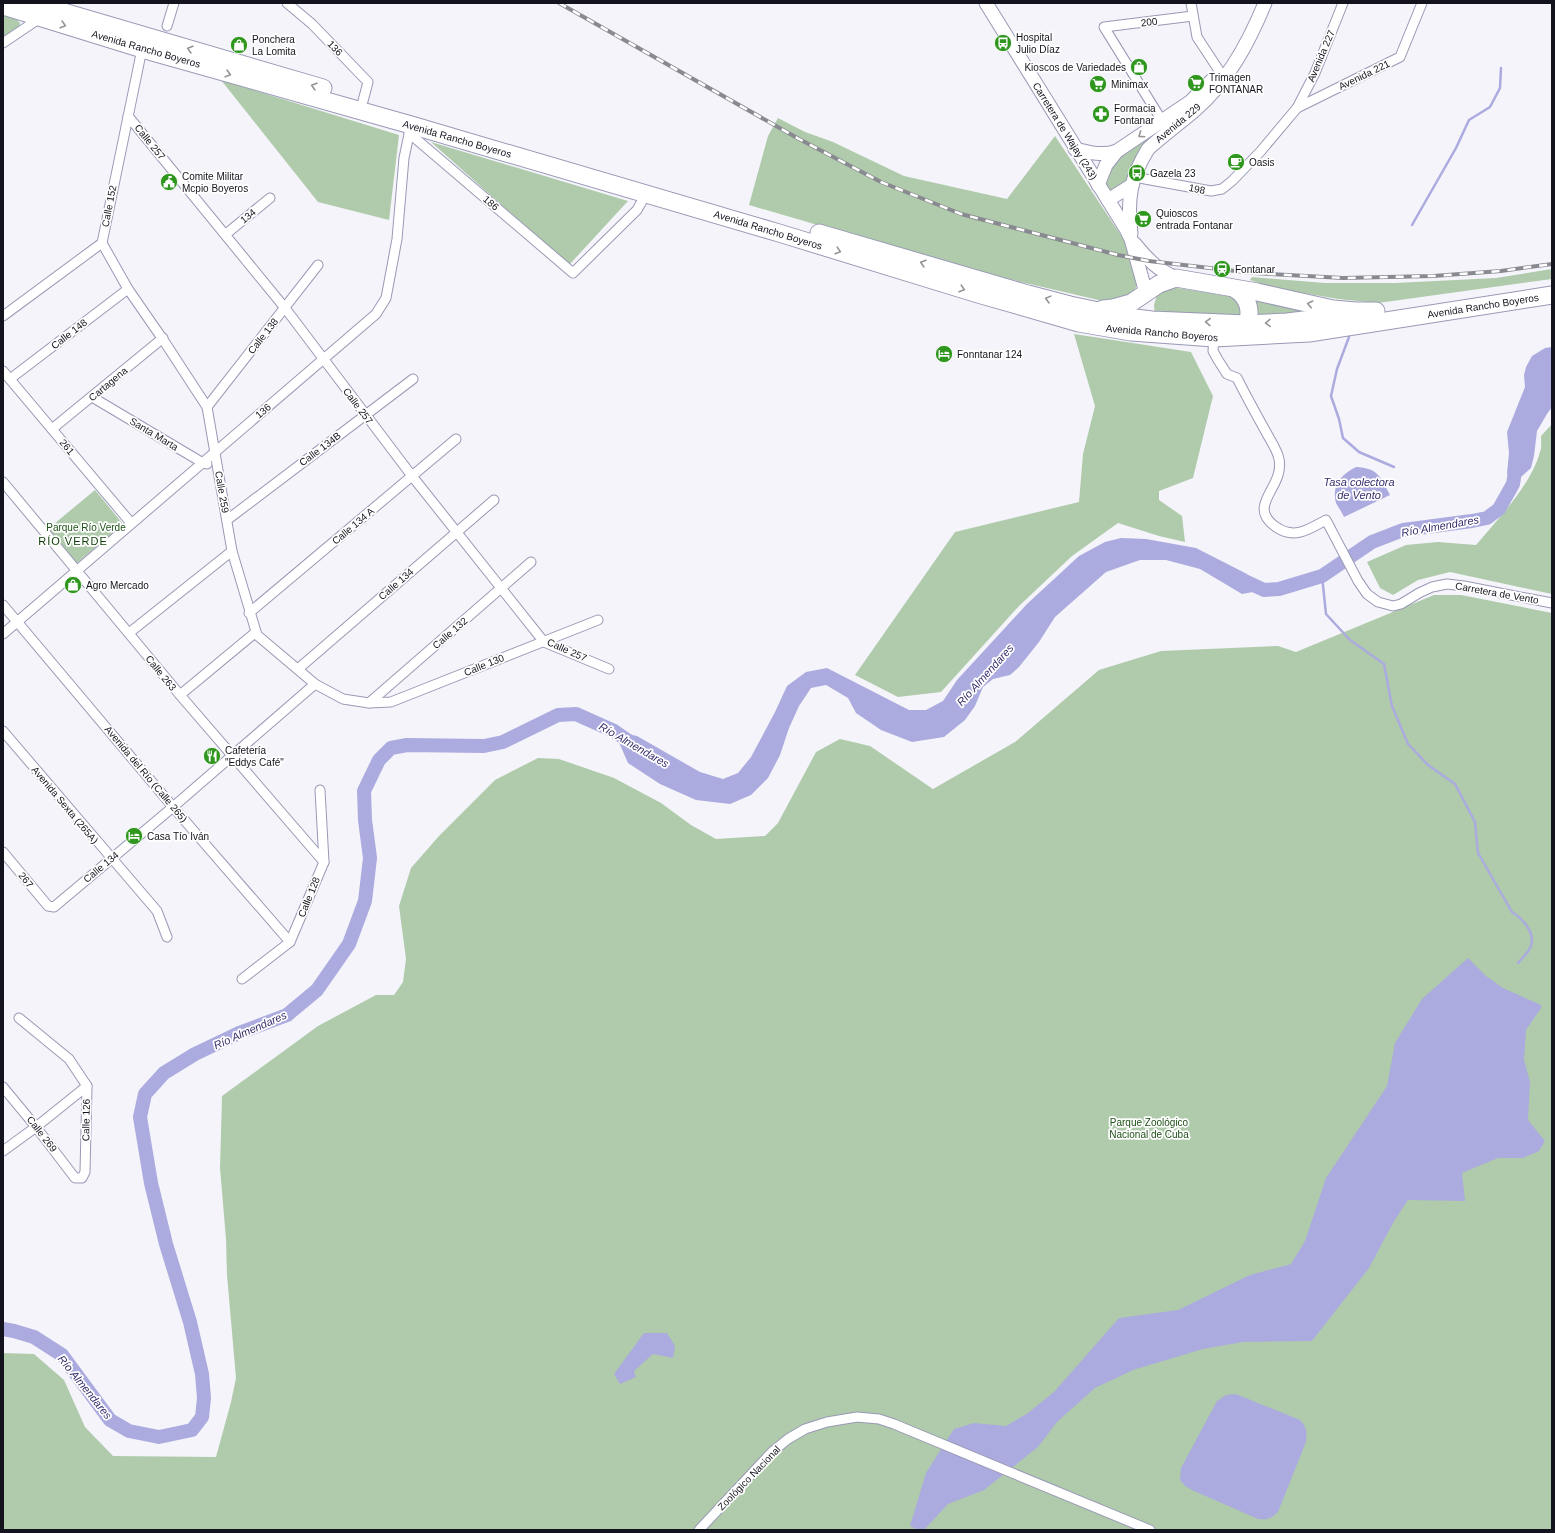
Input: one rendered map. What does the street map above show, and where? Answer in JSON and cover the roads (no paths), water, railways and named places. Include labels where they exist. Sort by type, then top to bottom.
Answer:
[{"type":"highway","name":"Avenida Rancho Boyeros","points":[[33,3],[363,101],[988,282],[1086,308],[1127,317],[1152,320],[1247,324],[1312,320],[1552,285]]},
{"type":"highway","name":"Avenida Rancho Boyeros","points":[[3,6],[410,129],[646,194],[1099,328],[1131,332],[1219,338],[1309,333],[1552,295]]},
{"type":"highway","points":[[1086,308],[1120,307],[1136,300],[1159,284],[1176,278],[1277,296],[1333,309],[1376,311]]},
{"type":"highway","points":[[1219,338],[1241,331],[1247,324],[1249,315],[1248,305],[1244,296],[1236,289]]},
{"type":"highway","points":[[1146,293],[1152,320],[1159,329],[1166,334]]},
{"type":"street","points":[[168,26],[174,3]]},
{"type":"street","name":"136","points":[[287,3],[312,24],[368,82],[363,101]]},
{"type":"street","name":"Carretera de Wajay (243)","points":[[986,3],[1131,239],[1155,266],[1176,278]]},
{"type":"street","points":[[1191,3],[1197,37],[1223,75]]},
{"type":"street","name":"Avenida 229","points":[[1223,75],[1245,29],[1255,3]]},
{"type":"street","name":"Avenida 229","points":[[1075,149],[1088,153],[1108,154],[1117,151],[1196,109],[1223,75],[1252,33],[1265,3]]},
{"type":"street","name":"Avenida 227","points":[[1297,108],[1315,72],[1343,3]]},
{"type":"street","name":"Avenida 221","points":[[1297,108],[1400,57],[1422,3]]},
{"type":"street","name":"200","points":[[1165,126],[1104,27],[1194,16]]},
{"type":"street","points":[[3,43],[40,18]]},
{"type":"street","name":"Calle 152","points":[[102,243],[142,49]]},
{"type":"street","name":"198","points":[[1133,181],[1211,191],[1222,189],[1232,181],[1260,152],[1297,108]]},
{"type":"street","name":"Calle 257","points":[[128,116],[285,308],[412,476],[544,642],[609,669]]},
{"type":"street","name":"Avenida 229","points":[[1131,239],[1128,203],[1133,181],[1148,149],[1165,126]]},
{"type":"street","name":"136","points":[[3,634],[376,314],[386,298],[397,239],[404,158],[410,129]]},
{"type":"street","name":"186","points":[[410,129],[573,273],[637,210],[646,194]]},
{"type":"street","name":"Avenida 229","points":[[1098,185],[1106,165],[1117,151]]},
{"type":"street","points":[[1108,200],[1133,181]]},
{"type":"street","name":"134","points":[[226,234],[270,198]]},
{"type":"street","name":"Carretera de Wajay (243)","points":[[1131,239],[1146,293]]},
{"type":"street","points":[[3,316],[102,243]]},
{"type":"street","name":"Calle 259","points":[[102,243],[128,288],[163,338],[207,407],[232,551],[249,613],[257,635],[315,684],[343,699],[369,703]]},
{"type":"street","name":"Calle 138","points":[[207,407],[318,265]]},
{"type":"street","name":"Calle 148","points":[[10,379],[128,288]]},
{"type":"street","name":"Cartagena","points":[[52,429],[92,398],[163,338]]},
{"type":"street","name":"Carretera de Vento","points":[[1219,338],[1213,351],[1227,374],[1236,378],[1278,454],[1280,470],[1265,502],[1263,510],[1265,517],[1279,529],[1299,534],[1326,520],[1358,581],[1367,594],[1378,602],[1392,606],[1402,604],[1419,592],[1432,587],[1447,584],[1552,603]]},
{"type":"street","name":"261","points":[[3,371],[131,523]]},
{"type":"street","name":"Calle 134B","points":[[227,520],[413,379]]},
{"type":"street","name":"Santa Marta","points":[[92,398],[203,463],[218,466]]},
{"type":"street","name":"Calle 134 A","points":[[249,613],[456,439]]},
{"type":"street","name":"Calle 263","points":[[3,482],[180,696],[324,862]]},
{"type":"street","name":"Calle 134","points":[[298,669],[494,500]]},
{"type":"street","points":[[129,633],[232,551]]},
{"type":"street","name":"Calle 132","points":[[369,703],[531,562]]},
{"type":"street","name":"Avenida del Río (Calle 265)","points":[[3,605],[173,807],[290,942]]},
{"type":"street","name":"Calle 130","points":[[369,703],[391,702],[598,620]]},
{"type":"street","points":[[180,696],[256,632]]},
{"type":"street","name":"Calle 134","points":[[50,907],[54,907],[173,807],[315,684]]},
{"type":"street","name":"Avenida Sexta (265A)","points":[[3,731],[157,911],[168,937]]},
{"type":"street","name":"Calle 128","points":[[242,979],[290,942],[324,862],[320,790]]},
{"type":"street","name":"267","points":[[3,852],[50,907]]},
{"type":"street","name":"Calle 126","points":[[19,1018],[69,1059],[87,1086],[85,1172],[82,1178]]},
{"type":"street","points":[[3,1151],[36,1127],[87,1086]]},
{"type":"street","name":"Calle 269","points":[[3,1087],[75,1178],[82,1178]]},
{"type":"street","name":"Zoológico Nacional","points":[[699,1530],[772,1452],[788,1439],[805,1429],[827,1422],[857,1417],[879,1419],[917,1433],[1150,1530]]},
{"type":"water","points":[[1552,347],[1552,407],[1537,431],[1531,468],[1513,484],[1507,473],[1509,453],[1507,432],[1525,387],[1524,375],[1526,367],[1532,356],[1545,348]]},
{"type":"water","name":"Tasa colectora de Vento","points":[[1356,467],[1369,469],[1378,475],[1390,495],[1344,517],[1336,503],[1336,486],[1346,473]]},
{"type":"water","points":[[1121,538],[1146,539],[1196,548],[1247,574],[1264,590],[1242,594],[1200,569],[1166,560],[1140,560],[1106,572],[1055,617],[1039,642],[1019,667],[1010,675],[993,679],[983,687],[975,706],[965,720],[944,737],[912,742],[881,730],[856,713],[848,698],[826,685],[811,688],[799,706],[789,728],[780,755],[768,778],[751,795],[730,804],[696,800],[660,784],[628,763],[614,731],[637,736],[700,772],[723,779],[738,773],[751,757],[787,686],[806,672],[827,668],[909,710],[926,710],[943,701],[957,680],[1027,604],[1079,556],[1105,542]]},
{"type":"water","points":[[1468,958],[1486,976],[1503,988],[1541,1005],[1541,1008],[1526,1030],[1524,1060],[1530,1082],[1528,1120],[1545,1141],[1539,1151],[1523,1158],[1498,1158],[1462,1173],[1465,1201],[1408,1200],[1393,1223],[1369,1268],[1312,1341],[1243,1342],[1203,1349],[1133,1370],[1095,1388],[1057,1422],[1038,1447],[984,1490],[948,1504],[924,1530],[918,1530],[910,1526],[926,1473],[954,1429],[974,1423],[1006,1426],[1028,1413],[1054,1392],[1119,1318],[1178,1310],[1250,1275],[1291,1264],[1305,1241],[1326,1178],[1387,1086],[1395,1043],[1422,999]]},
{"type":"water","points":[[644,1333],[667,1333],[675,1346],[673,1358],[653,1354],[634,1371],[636,1377],[620,1384],[614,1374]]},
{"type":"water","points":[[1236,1394],[1300,1420],[1306,1430],[1306,1442],[1278,1512],[1269,1518],[1258,1519],[1192,1490],[1185,1486],[1180,1480],[1181,1468],[1217,1401],[1226,1395]]},
{"type":"waterway","points":[[1412,225],[1456,148],[1469,120],[1490,107],[1500,88],[1501,68]]},
{"type":"waterway","points":[[1349,337],[1337,369],[1331,396],[1339,419],[1343,438],[1359,452],[1394,467]]},
{"type":"waterway","name":"Río Almendares","points":[[1247,582],[1264,590],[1279,589],[1322,576],[1372,542],[1403,530],[1487,518],[1499,509],[1513,484],[1516,465]]},
{"type":"waterway","points":[[1322,576],[1326,614],[1350,640],[1384,664],[1392,706],[1408,744],[1428,765],[1455,784],[1475,822],[1478,853],[1512,912],[1528,927],[1532,937],[1530,948],[1518,963]]},
{"type":"waterway","name":"Río Almendares","points":[[3,1329],[34,1337],[62,1355],[110,1420],[129,1431],[159,1437],[192,1430],[202,1417],[204,1398],[202,1374],[190,1322],[166,1244],[151,1183],[140,1117],[145,1094],[164,1073],[195,1054],[239,1033],[287,1015],[317,990],[349,944],[365,901],[370,858],[365,820],[364,791],[379,760],[391,748],[407,745],[484,746],[503,742],[558,715],[576,714],[614,731],[630,742]]},
{"type":"railway","points":[[559,3],[799,139],[881,182],[961,214],[1118,255],[1149,261],[1253,273],[1343,278],[1433,276],[1501,271],[1552,264]]},
{"type":"place","name":"Hospital Julio Díaz","points":[[1003,43]]},
{"type":"place","name":"Ponchera La Lomita","points":[[239,45]]},
{"type":"place","name":"Kioscos de Variedades","points":[[1139,67]]},
{"type":"place","name":"Trimagen FONTANAR","points":[[1196,83]]},
{"type":"place","name":"Minimax","points":[[1098,84]]},
{"type":"place","name":"Formacia Fontanar","points":[[1101,114]]},
{"type":"place","name":"Oasis","points":[[1236,162]]},
{"type":"place","name":"Gazela 23","points":[[1137,173]]},
{"type":"place","name":"Comite Militar Mcpio Boyeros","points":[[169,182]]},
{"type":"place","name":"Quioscos entrada Fontanar","points":[[1143,219]]},
{"type":"place","name":"Fontanar","points":[[1222,269]]},
{"type":"place","name":"Fonntanar 124","points":[[944,354]]},
{"type":"place","name":"Agro Mercado","points":[[73,585]]},
{"type":"place","name":"Cafetería \"Eddys Café\"","points":[[212,756]]},
{"type":"place","name":"Casa Tío Iván","points":[[134,836]]},
{"type":"district","name":"RÍO VERDE","points":[[73,541]]},
{"type":"park label","name":"Parque Río Verde","points":[[86,527]]},
{"type":"park label","name":"Parque Zoológico Nacional de Cuba","points":[[1149,1128]]}]
